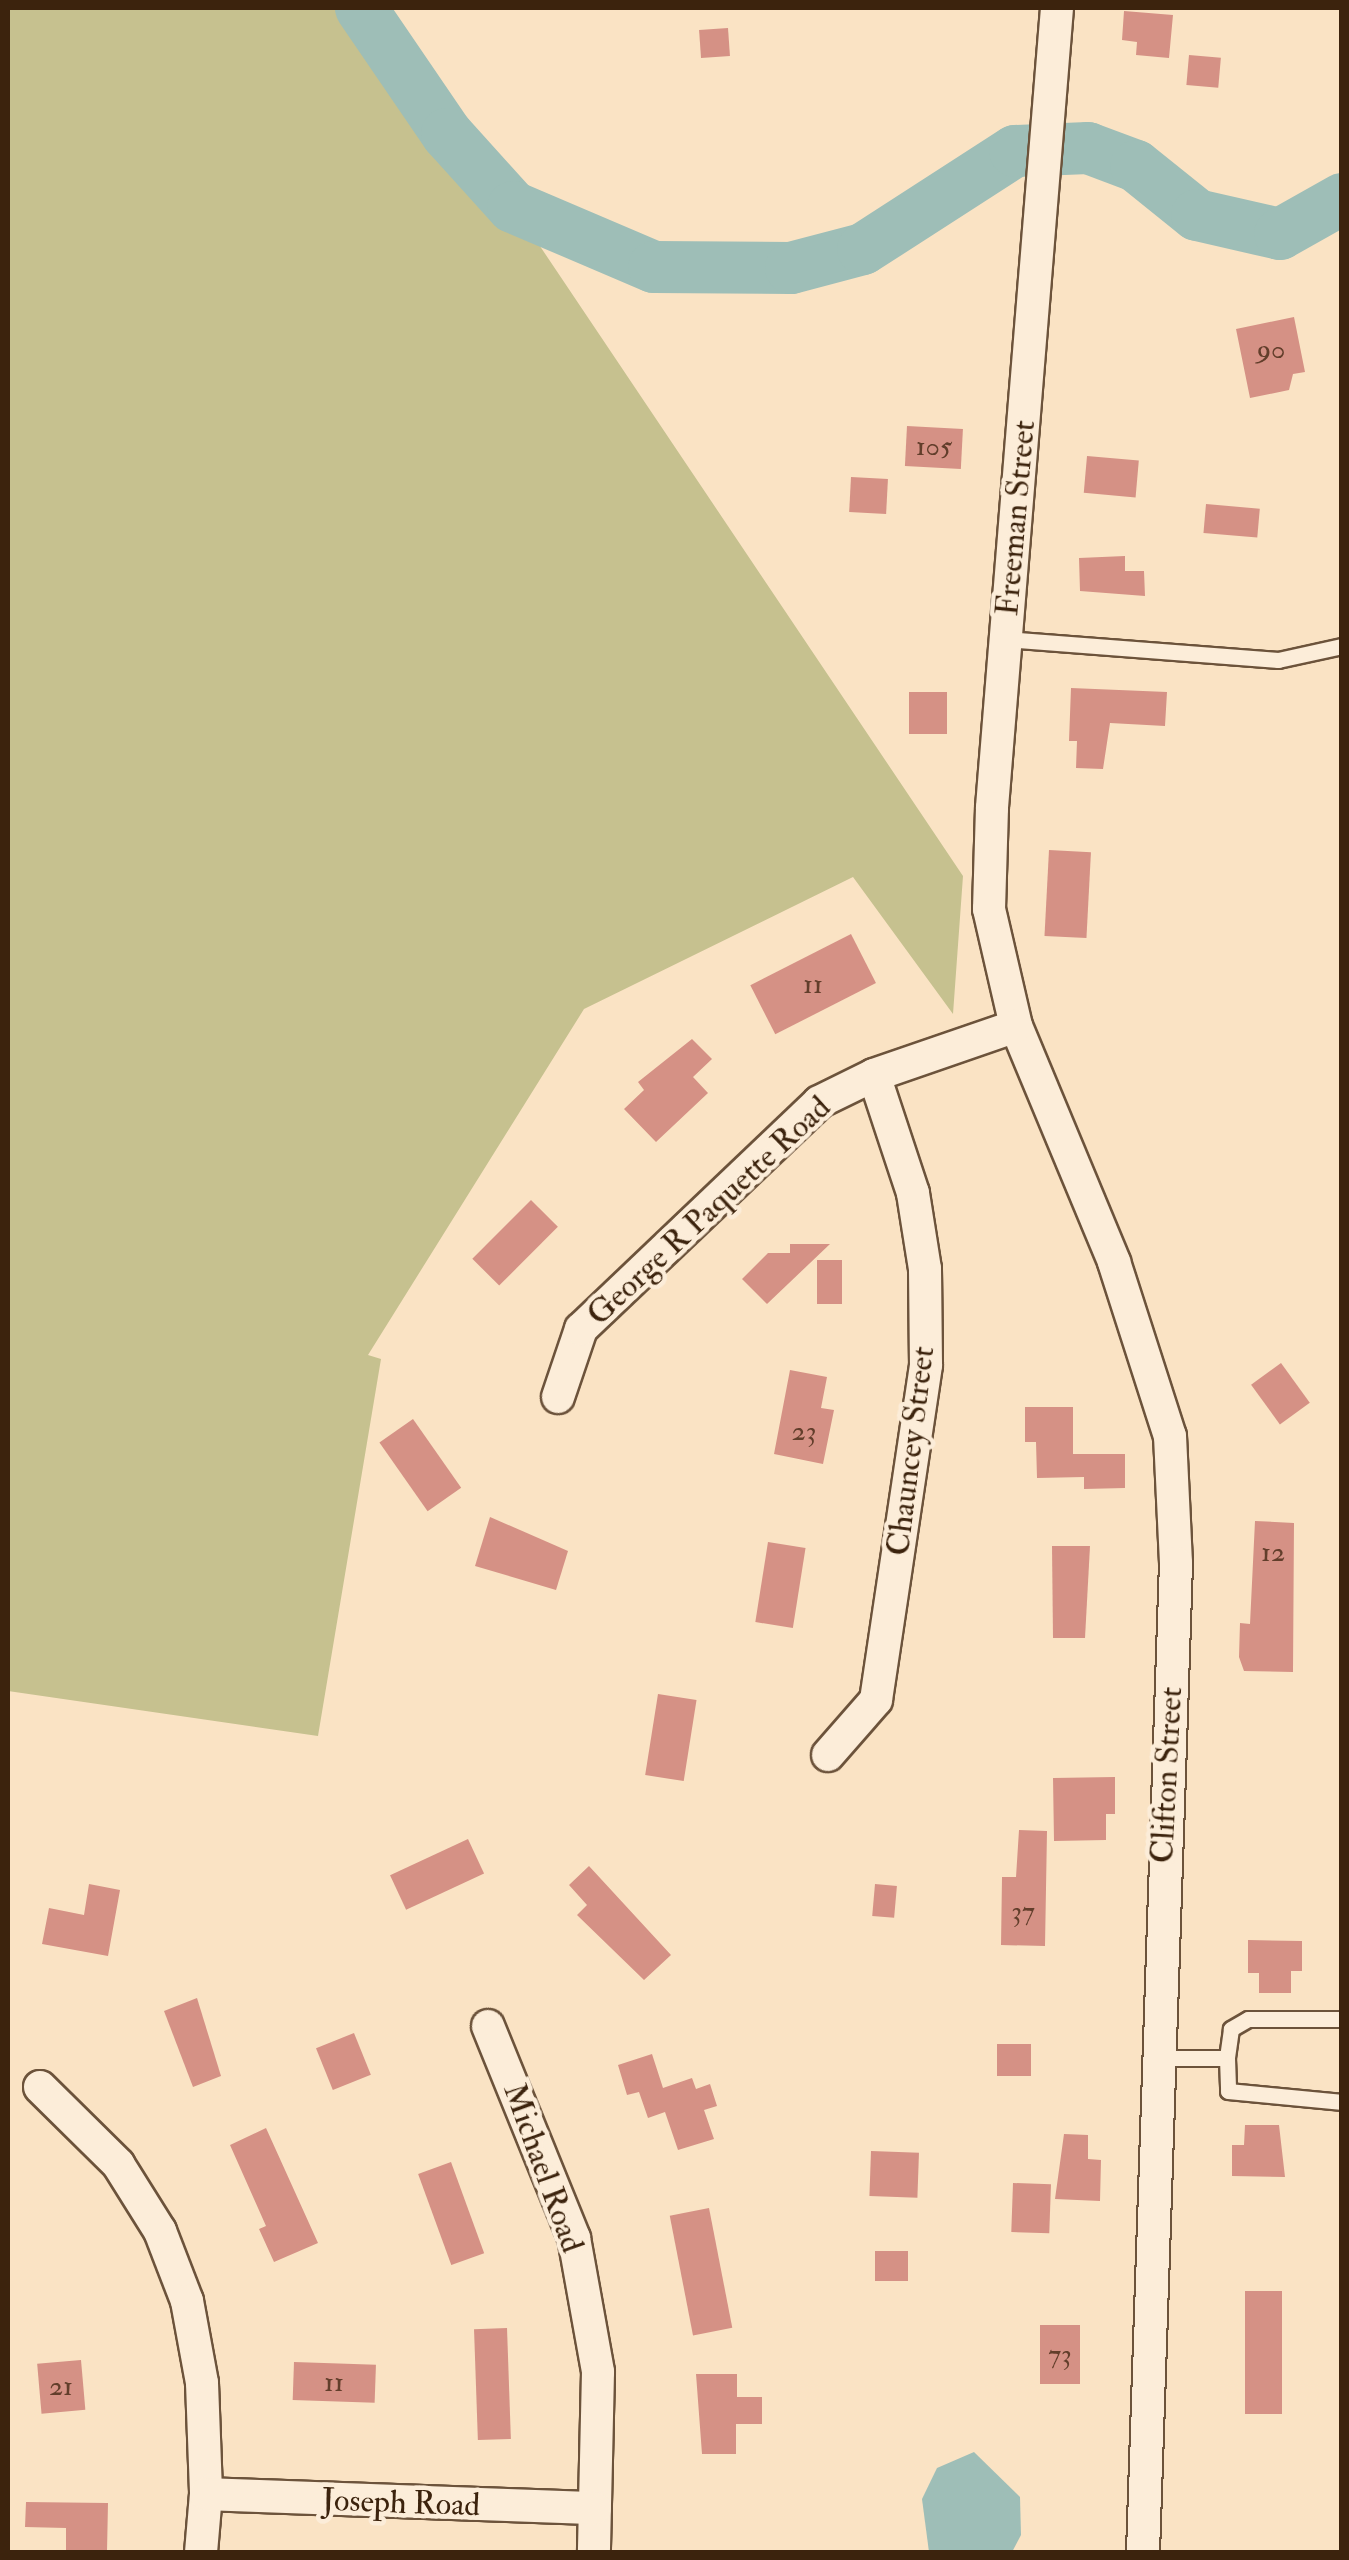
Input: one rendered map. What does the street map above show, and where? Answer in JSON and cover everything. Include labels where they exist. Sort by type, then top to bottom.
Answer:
[{"type":"street","name":"Freeman Street","points":[[1016,1026],[989,909],[1005,640],[1048,166],[1057,8]]},
{"type":"street","name":"George R Paquette Road","points":[[558,1398],[580,1329],[819,1102],[874,1075],[1016,1026]]},
{"type":"street","name":"Clifton Street","points":[[1016,1026],[1114,1262],[1170,1436],[1176,1564],[1143,2552]]},
{"type":"street","name":"Chauncey Street","points":[[828,1755],[876,1700],[926,1365],[925,1269],[913,1193],[874,1075]]},
{"type":"street","name":"Michael Road","points":[[488,2026],[574,2238],[598,2372],[594,2552]]},
{"type":"street","points":[[40,2087],[118,2164],[160,2231],[187,2302],[202,2383],[206,2494],[201,2552]]},
{"type":"street","name":"Joseph Road","points":[[206,2494],[595,2508]]},
{"type":"lane","points":[[1005,640],[1278,660],[1342,646]]},
{"type":"lane","points":[[1342,2019],[1248,2019],[1231,2029],[1226,2058],[1228,2090],[1342,2102]]},
{"type":"lane","points":[[1158,2058],[1226,2058]]},
{"type":"shaded area","points":[[8,8],[390,8],[464,133],[963,876],[953,1014],[853,877],[584,1009],[368,1355],[381,1359],[318,1736],[8,1691]]},
{"type":"water","points":[[974,2452],[1020,2497],[1021,2535],[1012,2552],[929,2552],[922,2499],[937,2468]]},
{"type":"building","points":[[1124,11],[1173,15],[1169,58],[1136,55],[1137,42],[1122,40]]},
{"type":"building","points":[[728,28],[730,56],[701,58],[699,30]]},
{"type":"building","points":[[1189,55],[1221,58],[1218,88],[1186,85]]},
{"type":"building","points":[[1294,317],[1305,372],[1293,374],[1289,390],[1250,398],[1236,329]]},
{"type":"building","points":[[907,426],[963,429],[961,469],[905,466]]},
{"type":"building","points":[[1087,456],[1139,461],[1136,497],[1084,493]]},
{"type":"building","points":[[851,477],[888,479],[886,514],[849,512]]},
{"type":"building","points":[[1206,504],[1260,509],[1257,538],[1203,533]]},
{"type":"building","points":[[1125,556],[1125,571],[1144,571],[1145,596],[1080,591],[1079,558]]},
{"type":"building","points":[[1071,688],[1167,692],[1165,726],[1110,723],[1103,769],[1076,768],[1077,741],[1069,741]]},
{"type":"building","points":[[909,692],[947,692],[947,734],[909,734]]},
{"type":"building","points":[[1049,850],[1091,852],[1086,938],[1044,936]]},
{"type":"building","points":[[851,934],[876,983],[775,1034],[750,985]]},
{"type":"building","points":[[692,1039],[712,1059],[693,1077],[708,1093],[656,1142],[624,1109],[644,1090],[638,1082]]},
{"type":"building","points":[[531,1200],[558,1227],[499,1286],[472,1259]]},
{"type":"building","points":[[790,1244],[830,1244],[767,1304],[742,1279],[768,1253],[790,1253]]},
{"type":"building","points":[[817,1260],[842,1260],[842,1304],[817,1304]]},
{"type":"building","points":[[1281,1363],[1310,1403],[1280,1424],[1251,1385]]},
{"type":"building","points":[[790,1370],[827,1377],[821,1408],[834,1410],[823,1464],[774,1454]]},
{"type":"building","points":[[1025,1407],[1073,1407],[1073,1454],[1125,1454],[1125,1488],[1084,1489],[1084,1477],[1037,1478],[1036,1442],[1025,1442]]},
{"type":"building","points":[[413,1419],[461,1488],[428,1511],[379,1443]]},
{"type":"building","points":[[490,1517],[568,1551],[556,1590],[475,1566]]},
{"type":"building","points":[[1255,1521],[1294,1523],[1293,1672],[1244,1671],[1239,1657],[1240,1623],[1250,1624]]},
{"type":"building","points":[[768,1542],[806,1548],[793,1628],[755,1622]]},
{"type":"building","points":[[1052,1546],[1090,1546],[1085,1638],[1053,1638]]},
{"type":"building","points":[[658,1694],[697,1700],[684,1781],[645,1775]]},
{"type":"building","points":[[1115,1777],[1115,1814],[1106,1814],[1106,1840],[1054,1841],[1053,1778]]},
{"type":"building","points":[[1019,1830],[1047,1831],[1045,1946],[1001,1945],[1002,1877],[1016,1877]]},
{"type":"building","points":[[468,1839],[484,1873],[406,1910],[390,1875]]},
{"type":"building","points":[[589,1866],[671,1955],[644,1980],[577,1915],[587,1905],[569,1885]]},
{"type":"building","points":[[89,1884],[120,1890],[108,1956],[42,1944],[49,1908],[84,1915]]},
{"type":"building","points":[[875,1884],[897,1886],[894,1918],[872,1916]]},
{"type":"building","points":[[1248,1940],[1302,1941],[1302,1971],[1291,1971],[1291,1993],[1259,1993],[1259,1973],[1248,1973]]},
{"type":"building","points":[[197,1998],[221,2076],[193,2087],[164,2011]]},
{"type":"building","points":[[354,2033],[371,2075],[333,2090],[316,2048]]},
{"type":"building","points":[[997,2044],[1031,2044],[1031,2076],[997,2076]]},
{"type":"building","points":[[652,2054],[663,2088],[692,2078],[696,2089],[710,2084],[717,2106],[704,2110],[714,2139],[678,2150],[665,2112],[648,2118],[639,2092],[627,2095],[618,2065]]},
{"type":"building","points":[[1245,2125],[1279,2125],[1285,2177],[1232,2176],[1232,2145],[1244,2145]]},
{"type":"building","points":[[266,2128],[318,2243],[274,2262],[259,2229],[266,2226],[230,2145]]},
{"type":"building","points":[[1064,2134],[1088,2135],[1088,2159],[1101,2160],[1100,2201],[1055,2199]]},
{"type":"building","points":[[871,2151],[919,2153],[917,2198],[869,2196]]},
{"type":"building","points":[[451,2162],[484,2253],[451,2265],[418,2174]]},
{"type":"building","points":[[1013,2183],[1051,2184],[1049,2233],[1011,2232]]},
{"type":"building","points":[[709,2208],[732,2328],[693,2335],[670,2216]]},
{"type":"building","points":[[875,2251],[908,2251],[908,2281],[875,2281]]},
{"type":"building","points":[[1245,2291],[1282,2291],[1282,2414],[1245,2414]]},
{"type":"building","points":[[1040,2325],[1080,2325],[1080,2384],[1040,2384]]},
{"type":"building","points":[[507,2328],[511,2439],[478,2440],[474,2329]]},
{"type":"building","points":[[81,2360],[85,2410],[42,2414],[37,2364]]},
{"type":"building","points":[[294,2362],[376,2365],[375,2403],[293,2400]]},
{"type":"building","points":[[696,2374],[737,2374],[737,2397],[762,2397],[762,2424],[736,2424],[736,2454],[702,2454]]},
{"type":"building","points":[[26,2502],[108,2503],[107,2552],[66,2552],[66,2528],[25,2527]]},
{"type":"waterway","points":[[361,8],[447,134],[513,207],[654,267],[791,268],[863,249],[1015,151],[1088,148],[1136,166],[1197,215],[1280,234],[1342,199]]}]
